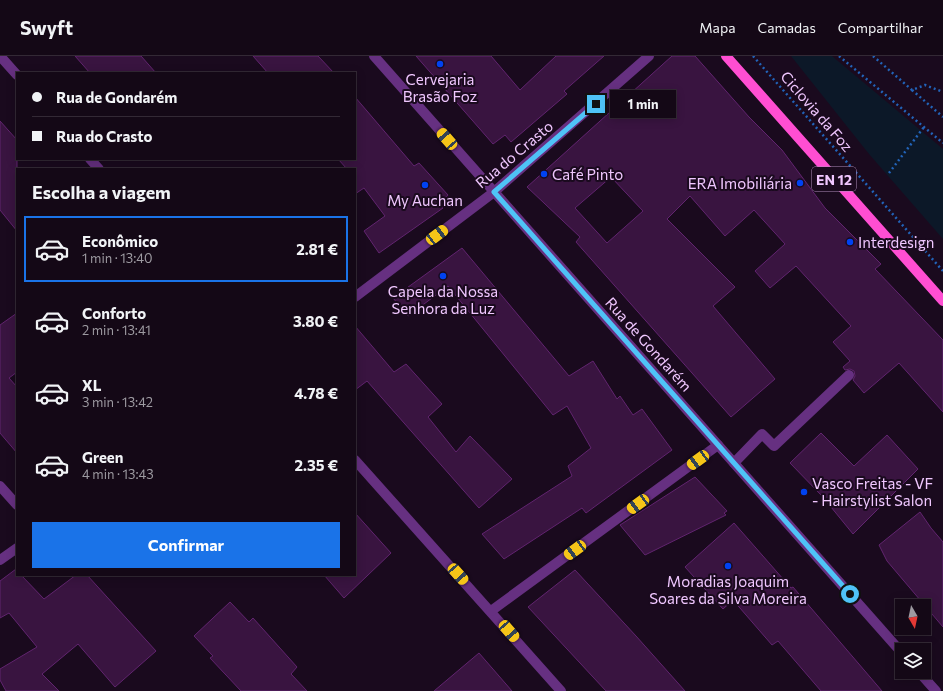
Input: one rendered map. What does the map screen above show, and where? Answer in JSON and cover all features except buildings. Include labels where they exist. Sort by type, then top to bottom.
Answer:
[{"type":"main road","name":"EN 12","points":[[726,56],[943,301]]},
{"type":"street","points":[[0,56],[16,74]]},
{"type":"street","name":"Rua de Gondarém","points":[[374,56],[895,645]]},
{"type":"street","name":"Rua do Crasto","points":[[356,296],[494,192],[649,56]]},
{"type":"street","points":[[91,160],[98,168]]},
{"type":"street","points":[[734,463],[762,434],[774,446],[849,375]]},
{"type":"street","points":[[491,611],[718,445]]},
{"type":"street","points":[[356,461],[561,691]]},
{"type":"street","points":[[0,486],[16,504]]},
{"type":"street","points":[[0,560],[16,549]]},
{"type":"street","points":[[925,679],[936,691]]},
{"type":"path","name":"Ciclovia da Foz","points":[[753,56],[943,271]]},
{"type":"path","points":[[839,56],[924,128],[942,141]]},
{"type":"path","points":[[873,56],[943,117]]},
{"type":"path","points":[[912,90],[924,85],[943,92]]},
{"type":"path","points":[[889,173],[924,128]]},
{"type":"shaded area","points":[[791,56],[832,56],[943,149],[943,239],[869,154]]},
{"type":"place","name":"Cervejaria Brasão Foz","points":[[440,64]]},
{"type":"place","name":"Café Pinto","points":[[544,174]]},
{"type":"place","name":"ERA Imobiliária","points":[[800,183]]},
{"type":"place","name":"My Auchan","points":[[425,185]]},
{"type":"place","name":"Interdesign","points":[[850,242]]},
{"type":"place","name":"Capela da Nossa Senhora da Luz","points":[[443,276]]},
{"type":"place","name":"Vasco Freitas - VF - Hairstylist Salon","points":[[804,492]]},
{"type":"place","name":"Moradias Joaquim Soares da Silva Moreira","points":[[728,566]]},
{"type":"route","points":[[596,104],[494,192],[850,594]]}]
